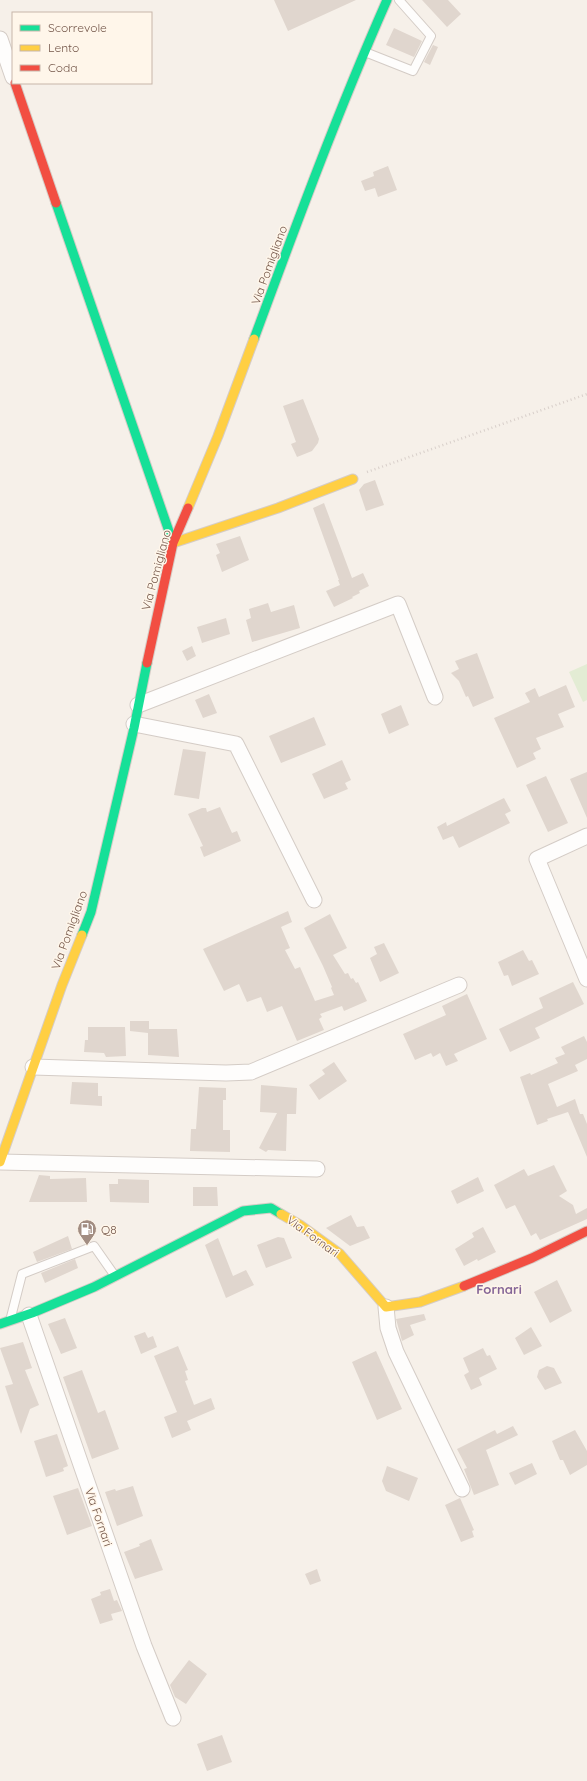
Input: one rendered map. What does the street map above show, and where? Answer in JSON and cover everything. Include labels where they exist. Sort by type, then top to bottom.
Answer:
[{"type":"street","name":"Via Pomigliano","points":[[0,1162],[62,985],[91,912],[173,543],[218,436],[292,236],[364,52],[387,0]]},
{"type":"street","points":[[0,39],[12,74]]},
{"type":"street","points":[[15,84],[173,543],[278,508],[353,479]]},
{"type":"street","points":[[138,706],[398,604],[435,697]]},
{"type":"street","points":[[134,724],[236,744],[314,900]]},
{"type":"street","points":[[587,836],[537,859],[587,979]]},
{"type":"street","points":[[33,1067],[226,1074],[251,1072],[459,985]]},
{"type":"street","points":[[0,1162],[317,1169]]},
{"type":"street","name":"Via Fornari","points":[[0,1324],[29,1316],[73,1298],[243,1211],[271,1208],[300,1225],[340,1254],[386,1307]]},
{"type":"street","points":[[462,1489],[396,1352],[388,1328],[386,1307],[401,1307],[445,1294],[517,1265],[587,1231]]},
{"type":"street","name":"Via Fornari","points":[[29,1316],[144,1646],[173,1718]]},
{"type":"lane","points":[[364,52],[413,71],[431,36],[399,0]]},
{"type":"lane","points":[[9,1321],[22,1274],[94,1246],[115,1277]]},
{"type":"path","points":[[353,479],[374,468],[587,394]]},
{"type":"green space","points":[[587,664],[587,700],[583,702],[569,672]]},
{"type":"building","points":[[274,0],[356,0],[288,31]]},
{"type":"building","points":[[422,0],[448,0],[461,14],[447,27]]},
{"type":"building","points":[[394,28],[422,41],[414,57],[386,45]]},
{"type":"building","points":[[433,45],[438,47],[430,65],[424,62]]},
{"type":"building","points":[[388,166],[397,190],[378,197],[375,188],[365,191],[361,181],[374,176],[373,172]]},
{"type":"building","points":[[303,399],[319,439],[312,451],[297,457],[291,444],[296,442],[283,406]]},
{"type":"building","points":[[375,480],[384,505],[366,511],[359,490],[364,484]]},
{"type":"building","points":[[324,503],[352,578],[363,573],[369,586],[359,591],[360,593],[352,597],[353,598],[334,607],[326,591],[340,585],[339,580],[313,508]]},
{"type":"building","points":[[240,536],[249,560],[222,572],[216,555],[220,553],[216,544]]},
{"type":"building","points":[[268,603],[271,612],[294,605],[300,628],[252,642],[246,620],[251,618],[249,609]]},
{"type":"building","points":[[226,618],[230,634],[202,643],[197,627]]},
{"type":"building","points":[[192,646],[196,656],[187,661],[182,651]]},
{"type":"building","points":[[477,653],[494,698],[473,707],[468,696],[466,697],[459,681],[451,673],[459,669],[455,661]]},
{"type":"building","points":[[566,685],[575,707],[558,714],[564,727],[536,738],[541,749],[533,753],[536,759],[517,768],[494,718],[530,702],[525,693],[535,688],[539,697]]},
{"type":"building","points":[[209,694],[217,713],[203,718],[195,700]]},
{"type":"building","points":[[401,705],[409,725],[389,734],[381,714]]},
{"type":"building","points":[[314,717],[326,745],[281,763],[269,736]]},
{"type":"building","points":[[183,749],[206,752],[199,799],[174,795]]},
{"type":"building","points":[[342,760],[351,780],[345,783],[348,789],[324,799],[312,774]]},
{"type":"building","points":[[587,772],[587,818],[570,779]]},
{"type":"building","points":[[546,776],[568,823],[548,832],[526,785]]},
{"type":"building","points":[[504,798],[511,811],[505,814],[510,823],[459,848],[453,836],[443,840],[437,827],[446,822],[447,826]]},
{"type":"building","points":[[220,807],[232,833],[237,831],[241,841],[204,857],[200,847],[203,846],[188,814],[202,808],[206,808],[207,812]]},
{"type":"building","points":[[288,911],[292,922],[281,927],[290,948],[285,950],[295,969],[300,967],[315,1001],[334,995],[323,966],[304,928],[330,914],[347,948],[333,955],[345,974],[348,973],[351,979],[353,978],[356,983],[358,982],[367,1001],[344,1011],[342,1006],[320,1014],[322,1017],[319,1019],[324,1030],[297,1041],[282,1006],[267,1012],[261,997],[247,1002],[239,984],[224,991],[203,949]]},
{"type":"building","points":[[384,943],[399,973],[380,982],[370,958],[377,954],[374,947]]},
{"type":"building","points":[[523,950],[529,961],[532,960],[539,974],[512,986],[508,975],[504,976],[498,962]]},
{"type":"building","points":[[573,982],[584,1004],[535,1028],[540,1038],[510,1052],[499,1029],[543,1008],[539,998]]},
{"type":"building","points":[[467,994],[487,1039],[454,1054],[458,1061],[446,1066],[440,1053],[433,1057],[431,1053],[415,1060],[403,1034],[446,1015],[442,1006]]},
{"type":"building","points":[[130,1021],[149,1021],[149,1029],[177,1029],[179,1057],[148,1055],[148,1033],[130,1031]]},
{"type":"building","points":[[88,1027],[125,1027],[126,1056],[106,1057],[104,1053],[84,1052],[85,1040],[88,1040]]},
{"type":"building","points":[[584,1036],[587,1042],[587,1059],[575,1065],[578,1071],[548,1084],[557,1107],[575,1099],[580,1114],[583,1114],[587,1124],[587,1157],[568,1112],[547,1119],[548,1121],[537,1125],[520,1077],[530,1073],[531,1075],[558,1063],[555,1058],[565,1054],[561,1047]]},
{"type":"building","points":[[334,1062],[347,1081],[319,1100],[309,1085],[325,1074],[322,1070]]},
{"type":"building","points":[[72,1082],[98,1083],[98,1096],[102,1096],[102,1106],[70,1104]]},
{"type":"building","points":[[261,1085],[297,1088],[296,1114],[287,1114],[286,1151],[268,1150],[266,1152],[259,1148],[277,1113],[260,1112]]},
{"type":"building","points":[[199,1087],[226,1088],[226,1100],[223,1100],[223,1130],[230,1130],[230,1152],[190,1151],[191,1129],[196,1129]]},
{"type":"building","points":[[554,1165],[567,1191],[559,1196],[573,1205],[576,1214],[587,1208],[587,1219],[540,1240],[536,1233],[531,1236],[515,1205],[506,1209],[494,1185],[524,1169],[528,1176]]},
{"type":"building","points":[[39,1175],[50,1176],[50,1179],[86,1178],[87,1202],[29,1202]]},
{"type":"building","points":[[478,1177],[484,1191],[457,1204],[451,1191]]},
{"type":"building","points":[[118,1179],[149,1180],[149,1203],[110,1202],[109,1184],[118,1184]]},
{"type":"building","points":[[193,1187],[217,1187],[218,1206],[193,1206]]},
{"type":"building","points":[[351,1215],[357,1227],[364,1226],[370,1238],[350,1246],[326,1228]]},
{"type":"building","points":[[483,1227],[496,1252],[478,1261],[477,1259],[464,1266],[455,1249],[474,1237],[472,1233]]},
{"type":"building","points":[[68,1236],[72,1249],[37,1262],[33,1252]]},
{"type":"building","points":[[278,1237],[284,1238],[292,1258],[266,1268],[257,1245]]},
{"type":"building","points":[[218,1238],[233,1276],[246,1270],[254,1285],[226,1298],[205,1245]]},
{"type":"building","points":[[75,1259],[78,1268],[45,1283],[41,1273]]},
{"type":"building","points":[[557,1280],[572,1311],[550,1323],[534,1292]]},
{"type":"building","points":[[424,1314],[426,1320],[410,1325],[414,1335],[402,1341],[396,1319]]},
{"type":"building","points":[[65,1318],[77,1348],[61,1354],[48,1324]]},
{"type":"building","points":[[531,1327],[542,1346],[524,1355],[515,1338]]},
{"type":"building","points":[[145,1332],[148,1338],[153,1336],[157,1347],[141,1354],[134,1336]]},
{"type":"building","points":[[23,1342],[32,1368],[25,1370],[39,1405],[30,1409],[21,1434],[5,1386],[13,1384],[0,1348]]},
{"type":"building","points":[[178,1346],[188,1370],[185,1371],[188,1380],[185,1381],[194,1405],[211,1398],[215,1409],[187,1421],[191,1430],[172,1438],[164,1417],[177,1412],[154,1356]]},
{"type":"building","points":[[483,1348],[487,1356],[490,1355],[497,1369],[479,1378],[482,1385],[471,1390],[464,1375],[469,1372],[463,1358]]},
{"type":"building","points":[[376,1351],[402,1409],[377,1420],[352,1362]]},
{"type":"building","points":[[547,1366],[554,1368],[562,1383],[545,1390],[537,1377],[539,1370]]},
{"type":"building","points":[[82,1370],[98,1413],[105,1410],[119,1449],[92,1459],[63,1377]]},
{"type":"building","points":[[513,1426],[518,1435],[486,1450],[499,1485],[474,1495],[464,1469],[467,1468],[457,1449],[495,1430],[497,1434]]},
{"type":"building","points":[[575,1430],[587,1451],[587,1465],[570,1475],[563,1460],[560,1460],[552,1441]]},
{"type":"building","points":[[57,1434],[68,1466],[63,1468],[64,1471],[46,1477],[34,1441]]},
{"type":"building","points":[[532,1463],[537,1474],[515,1485],[509,1473]]},
{"type":"building","points":[[387,1466],[418,1478],[409,1501],[386,1491],[382,1481]]},
{"type":"building","points":[[133,1486],[143,1516],[117,1526],[105,1492],[115,1489],[116,1491]]},
{"type":"building","points":[[78,1488],[92,1526],[67,1535],[53,1496]]},
{"type":"building","points":[[460,1498],[474,1530],[472,1531],[474,1537],[461,1542],[445,1505]]},
{"type":"building","points":[[151,1539],[163,1570],[135,1579],[124,1552],[140,1546],[139,1544]]},
{"type":"building","points":[[317,1569],[321,1581],[310,1585],[305,1574]]},
{"type":"building","points":[[110,1589],[114,1601],[117,1600],[122,1611],[111,1614],[113,1620],[100,1624],[91,1599],[101,1595],[100,1592]]},
{"type":"building","points":[[189,1660],[207,1674],[186,1704],[175,1697],[170,1685]]},
{"type":"building","points":[[222,1735],[232,1762],[207,1771],[197,1744]]},
{"type":"traffic: fast","points":[[254,339],[334,126],[387,0]]},
{"type":"traffic: fast","points":[[56,203],[173,543]]},
{"type":"traffic: fast","points":[[82,935],[91,912],[134,728],[147,663]]},
{"type":"traffic: fast","points":[[0,1324],[32,1313],[94,1287],[243,1211],[271,1208],[281,1214]]},
{"type":"traffic: slow","points":[[188,508],[218,436],[254,339]]},
{"type":"traffic: slow","points":[[173,543],[278,508],[353,479]]},
{"type":"traffic: slow","points":[[0,1162],[62,985],[82,935]]},
{"type":"traffic: slow","points":[[281,1214],[300,1225],[340,1254],[386,1307],[420,1302],[464,1286]]},
{"type":"traffic: jam","points":[[15,84],[56,203]]},
{"type":"traffic: jam","points":[[147,663],[173,543],[188,508]]},
{"type":"traffic: jam","points":[[464,1286],[532,1258],[587,1231]]},
{"type":"place","name":"Q8","points":[[87,1246]]},
{"type":"district","name":"Fornari","points":[[499,1289]]}]
